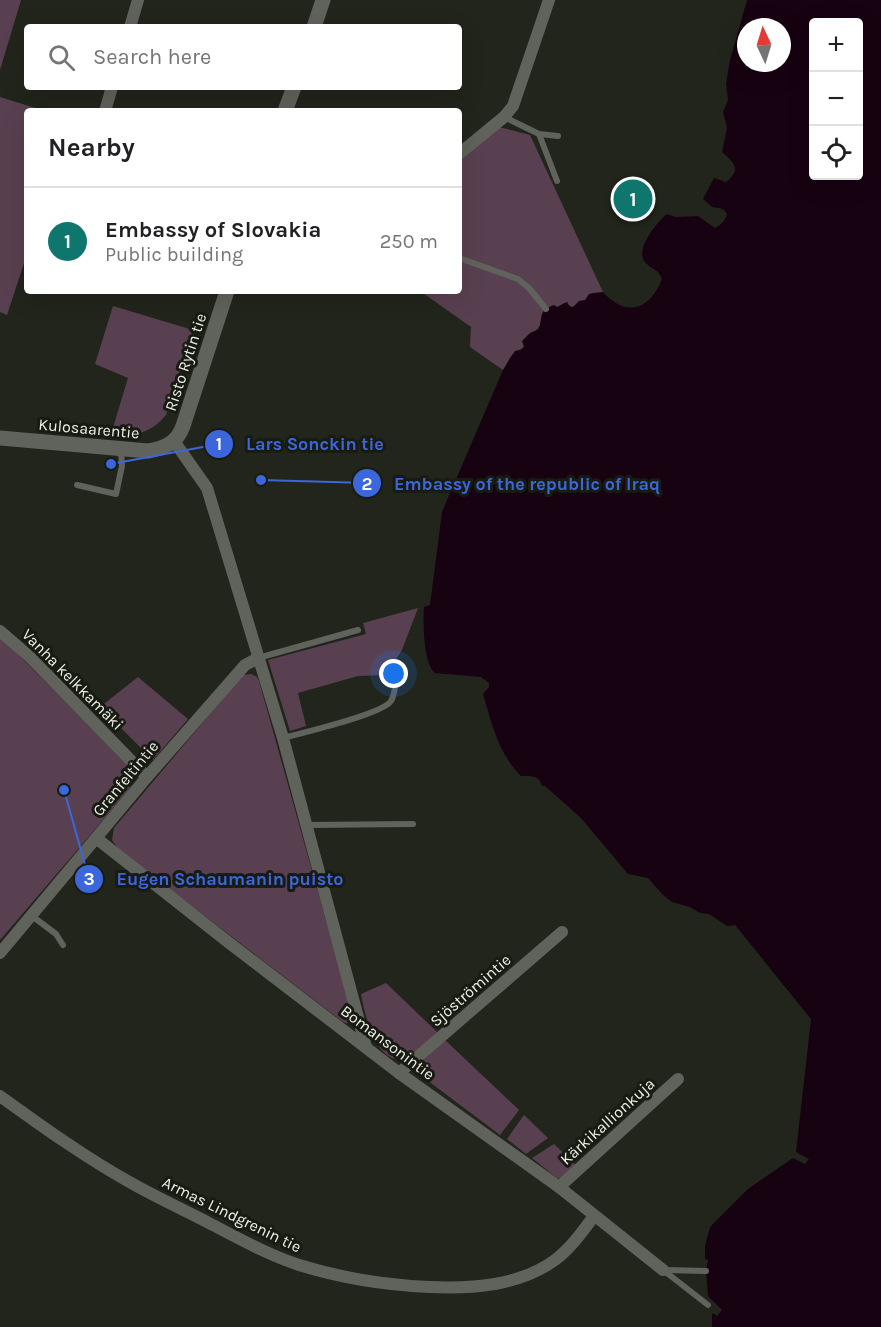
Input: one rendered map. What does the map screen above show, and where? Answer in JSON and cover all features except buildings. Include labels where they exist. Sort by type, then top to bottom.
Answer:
[{"type":"street","points":[[131,24],[138,0]]},
{"type":"street","points":[[315,24],[323,0]]},
{"type":"street","points":[[462,152],[504,117],[513,106],[549,0]]},
{"type":"street","points":[[106,108],[111,90]]},
{"type":"street","points":[[286,108],[293,90]]},
{"type":"street","name":"Risto Rytin tie","points":[[174,441],[183,426],[226,294]]},
{"type":"street","name":"Kulosaarentie","points":[[0,438],[148,451],[160,449],[174,441]]},
{"type":"street","points":[[174,441],[205,483],[283,738],[366,1047]]},
{"type":"street","name":"Vanha kelkkamäki","points":[[0,631],[30,657],[147,777]]},
{"type":"street","name":"Granfeltintie","points":[[0,953],[245,664],[258,658]]},
{"type":"street","name":"Bomansonintie","points":[[96,838],[399,1073],[559,1187],[663,1270]]},
{"type":"street","name":"Sjöströmintie","points":[[399,1073],[562,932]]},
{"type":"street","name":"Kärkikallionkuja","points":[[559,1187],[678,1079]]},
{"type":"street","name":"Armas Lindgrenin tie","points":[[0,1096],[53,1134],[132,1183],[268,1253],[298,1265],[344,1276],[423,1287],[491,1285],[521,1277],[555,1260],[575,1242],[594,1216]]},
{"type":"lane","points":[[504,117],[539,134],[558,136]]},
{"type":"lane","points":[[539,134],[557,181]]},
{"type":"lane","points":[[462,259],[518,279],[529,288],[546,309]]},
{"type":"lane","points":[[77,485],[116,494],[122,466],[121,449]]},
{"type":"lane","points":[[258,658],[358,630]]},
{"type":"lane","points":[[283,738],[370,713],[390,704],[396,678]]},
{"type":"lane","points":[[307,825],[414,824]]},
{"type":"lane","points":[[31,915],[56,933],[63,945]]},
{"type":"lane","points":[[663,1270],[706,1271]]},
{"type":"lane","points":[[663,1270],[708,1305]]},
{"type":"shaded area","points":[[0,0],[21,0],[0,70]]},
{"type":"shaded area","points":[[747,0],[881,0],[881,1327],[712,1327],[713,1313],[717,1316],[722,1310],[708,1296],[706,1271],[708,1260],[705,1259],[705,1246],[710,1227],[748,1189],[793,1158],[805,1164],[809,1159],[796,1152],[811,1019],[735,925],[727,926],[709,914],[700,913],[690,907],[672,902],[648,878],[628,874],[581,818],[545,786],[542,786],[537,778],[521,776],[501,748],[493,727],[483,694],[489,687],[489,683],[481,677],[435,673],[428,661],[425,642],[424,607],[430,605],[442,512],[503,370],[515,351],[524,347],[522,341],[530,333],[539,329],[543,312],[554,305],[557,307],[567,302],[570,307],[573,307],[579,301],[585,300],[589,294],[603,292],[620,305],[629,307],[637,307],[651,298],[662,279],[659,273],[646,263],[642,251],[648,237],[667,214],[676,217],[698,216],[715,228],[726,218],[727,214],[724,210],[712,207],[703,199],[714,178],[726,182],[735,169],[733,162],[722,152],[727,128],[723,112],[728,100],[726,84],[737,35],[737,72],[791,72],[791,18],[742,18]]},
{"type":"shaded area","points":[[0,97],[35,108],[24,108],[24,263],[7,315],[0,312]]},
{"type":"shaded area","points":[[499,127],[530,135],[603,292],[592,293],[585,301],[573,307],[564,303],[558,307],[524,347],[512,355],[503,370],[470,347],[471,327],[424,294],[462,294],[462,159]]},
{"type":"shaded area","points":[[113,306],[193,330],[166,415],[149,430],[135,434],[111,434],[128,378],[95,364]]},
{"type":"shaded area","points":[[418,608],[402,650],[386,675],[358,676],[298,693],[306,726],[290,731],[268,660],[366,634],[363,623]]},
{"type":"shaded area","points":[[0,636],[134,771],[136,776],[127,792],[0,940]]},
{"type":"shaded area","points":[[251,674],[259,681],[352,1014],[349,1024],[343,1022],[119,850],[112,840],[114,828],[243,675]]},
{"type":"shaded area","points":[[138,677],[188,719],[153,760],[100,707]]},
{"type":"shaded area","points":[[386,983],[437,1032],[418,1051],[405,1059],[395,1059],[379,1046],[365,1013],[361,994]]},
{"type":"shaded area","points":[[445,1040],[519,1110],[500,1135],[419,1074],[416,1069],[417,1064]]},
{"type":"shaded area","points":[[524,1115],[548,1138],[526,1154],[507,1139]]},
{"type":"shaded area","points":[[554,1144],[577,1166],[563,1178],[557,1178],[532,1158]]},
{"type":"place","name":"Embassy of Slovakia","points":[[633,199]]},
{"type":"place","name":"Lars Sonckin tie","points":[[111,464]]},
{"type":"place","name":"Embassy of the republic of Iraq","points":[[261,480]]},
{"type":"place","name":"Eugen Schaumanin puisto","points":[[64,790]]}]
